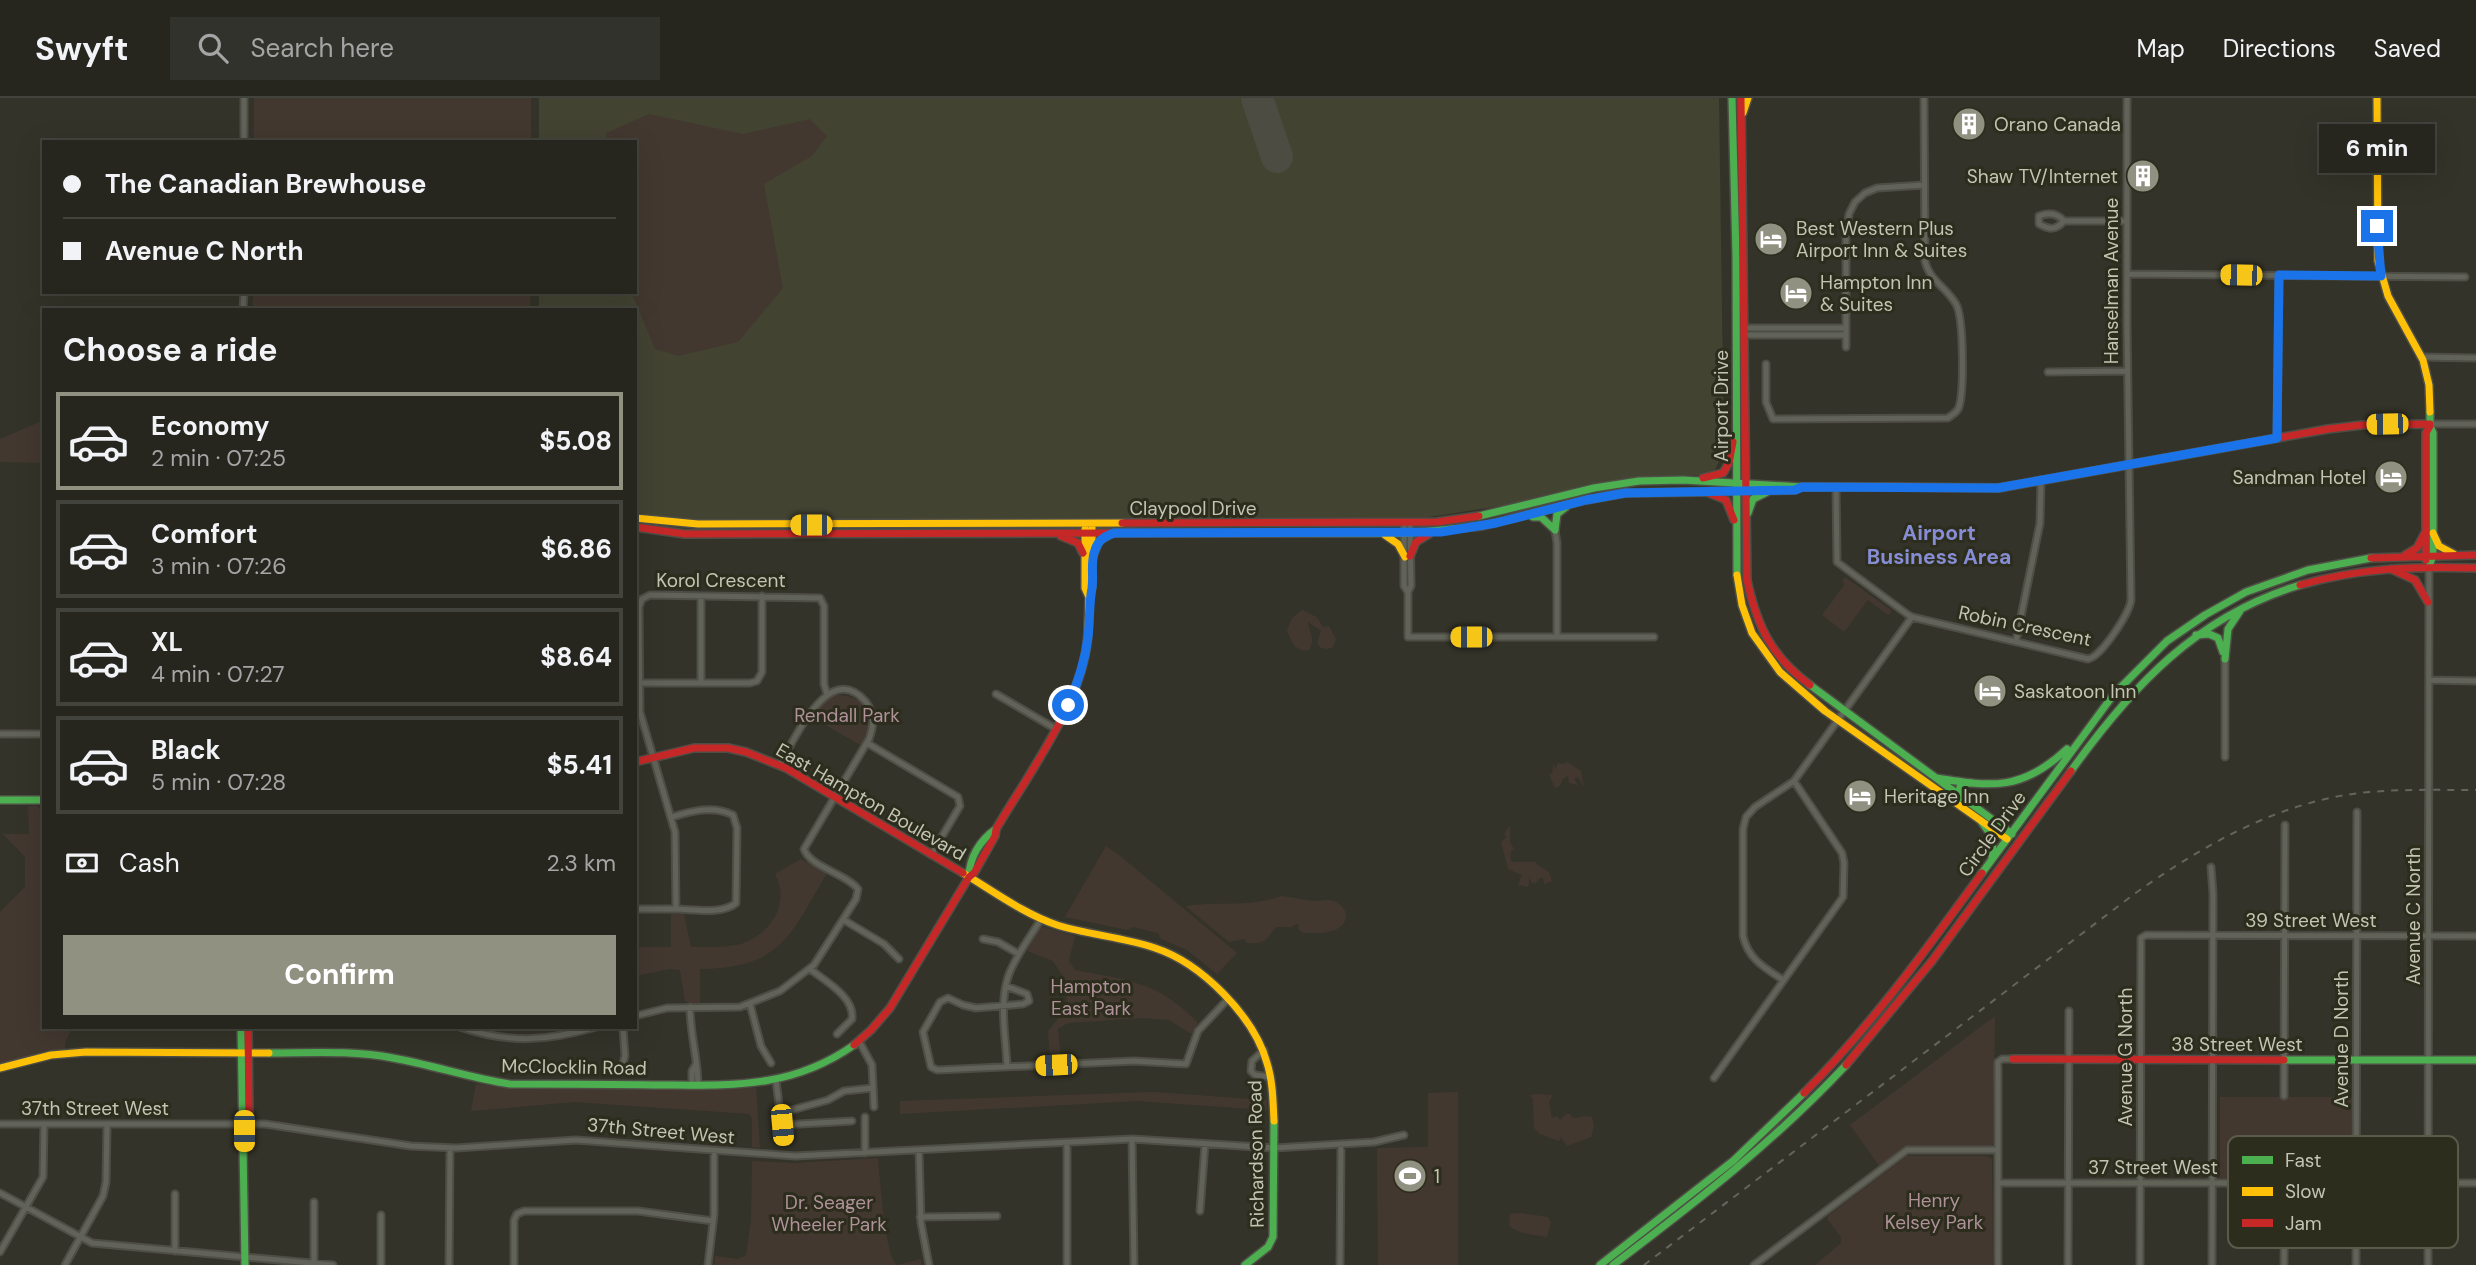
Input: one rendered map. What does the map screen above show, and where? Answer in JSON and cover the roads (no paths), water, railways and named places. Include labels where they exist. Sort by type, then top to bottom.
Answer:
[{"type":"main road","name":"Airport Drive","points":[[1732,98],[1736,527],[1739,590],[1745,616],[1757,643],[1783,676],[1839,720],[2010,837]]},
{"type":"main road","name":"Airport Drive","points":[[1741,98],[1746,527],[1749,592],[1754,613],[1774,650],[1789,668],[1936,778],[1981,821],[2010,837]]},
{"type":"main road","points":[[1741,121],[1748,98]]},
{"type":"main road","points":[[2371,98],[2378,101]]},
{"type":"main road","name":"Avenue C North","points":[[2378,101],[2377,245],[2381,276],[2390,301],[2421,357],[2429,385],[2430,425],[2433,433],[2428,567]]},
{"type":"main road","points":[[1684,481],[1719,476],[1723,473],[1729,463],[1737,421]]},
{"type":"main road","name":"Claypool Drive","points":[[637,527],[685,534],[1049,533],[1089,529],[1114,533],[1433,532],[1469,528],[1625,493],[1736,487],[1998,488],[2129,463],[2362,425],[2430,425]]},
{"type":"main road","points":[[1746,466],[1759,482],[1773,488]]},
{"type":"main road","name":"Claypool Drive","points":[[637,518],[709,524],[1089,529],[1407,523],[1483,517],[1618,484],[1684,481],[1736,487]]},
{"type":"main road","points":[[1746,527],[1753,499],[1773,488]]},
{"type":"main road","points":[[1689,491],[1714,494],[1726,500],[1736,527]]},
{"type":"main road","points":[[1555,530],[1557,514],[1570,504]]},
{"type":"main road","points":[[1523,517],[1541,517],[1555,530]]},
{"type":"main road","name":"McClocklin Road","points":[[0,1068],[51,1055],[79,1052],[371,1054],[510,1084],[745,1085],[776,1081],[818,1067],[859,1041],[897,998],[969,877],[968,867],[989,832],[996,829],[1056,729],[1082,670],[1088,639],[1089,598],[1092,587],[1089,529]]},
{"type":"main road","points":[[1381,533],[1396,541],[1408,557],[1416,542],[1433,532]]},
{"type":"main road","points":[[1049,533],[1078,543],[1089,561]]},
{"type":"main road","points":[[1089,561],[1098,542],[1114,533]]},
{"type":"main road","points":[[2404,556],[2417,548],[2429,533],[2439,546],[2461,556]]},
{"type":"main road","name":"Circle Drive","points":[[1600,1265],[1699,1189],[1803,1096],[1893,994],[2114,694],[2167,641],[2246,592],[2279,579],[2364,558],[2476,555]]},
{"type":"main road","points":[[2388,568],[2414,578],[2422,587],[2428,602]]},
{"type":"main road","name":"Circle Drive","points":[[1613,1265],[1723,1182],[1812,1101],[1884,1023],[2121,704],[2161,663],[2196,635],[2243,607],[2309,582],[2350,572],[2388,568],[2476,568]]},
{"type":"main road","points":[[2225,659],[2231,624],[2243,607]]},
{"type":"main road","points":[[2196,635],[2209,634],[2218,638],[2225,659]]},
{"type":"main road","points":[[1936,778],[1989,786],[2019,782],[2039,773],[2063,753],[2100,712]]},
{"type":"main road","name":"East Hampton Boulevard","points":[[637,761],[685,748],[717,746],[740,749],[779,765],[969,877]]},
{"type":"main road","points":[[1958,799],[1960,787],[1969,783]]},
{"type":"main road","points":[[1992,880],[2010,837],[2043,800],[2050,798]]},
{"type":"main road","points":[[0,800],[42,800]]},
{"type":"main road","points":[[1981,821],[1991,832],[1994,844],[1988,867]]},
{"type":"main road","name":"Richardson Road","points":[[969,877],[1041,919],[1170,953],[1200,971],[1252,1027],[1264,1050],[1274,1095],[1273,1237],[1268,1247],[1245,1265]]},
{"type":"main road","points":[[241,1029],[248,1117],[244,1123],[245,1261]]},
{"type":"main road","points":[[244,1052],[248,1029]]},
{"type":"main road","name":"38 Street West","points":[[2012,1059],[2476,1060]]},
{"type":"street","points":[[244,98],[244,140]]},
{"type":"street","points":[[1766,364],[1766,402],[1773,419],[1948,418],[1958,411],[1961,397],[1961,316],[1955,302],[1931,278],[1926,266],[1924,98]]},
{"type":"street","name":"Hanselman Avenue","points":[[2127,98],[2129,463]]},
{"type":"street","points":[[1846,347],[1846,229],[1849,214],[1864,193],[1877,188],[1924,185]]},
{"type":"street","points":[[2053,214],[2064,221],[2059,227],[2052,229],[2039,224],[2038,221],[2039,216],[2053,214]]},
{"type":"street","points":[[2064,221],[2127,221]]},
{"type":"street","points":[[2127,274],[2465,277]]},
{"type":"street","points":[[2277,438],[2279,275]]},
{"type":"street","points":[[1745,332],[1846,331]]},
{"type":"street","points":[[2421,357],[2476,358]]},
{"type":"street","points":[[2048,372],[2127,371]]},
{"type":"street","points":[[2430,425],[2476,424]]},
{"type":"street","name":"Robin Crescent","points":[[1836,487],[1837,562],[1912,617],[2092,659],[2127,613],[2131,600],[2129,463]]},
{"type":"street","points":[[2016,641],[2040,523],[2041,480]]},
{"type":"street","points":[[1407,523],[1408,557],[1404,586],[1408,592],[1408,637],[1654,637]]},
{"type":"street","points":[[1555,530],[1557,636]]},
{"type":"street","name":"Avenue C North","points":[[2428,567],[2428,1136]]},
{"type":"street","name":"Korol Crescent","points":[[676,909],[676,838],[640,712],[639,607],[642,599],[650,595],[817,597],[823,601],[824,684],[827,694]]},
{"type":"street","points":[[701,596],[701,682]]},
{"type":"street","points":[[639,683],[750,683],[759,679],[762,672],[762,596]]},
{"type":"street","points":[[1783,980],[1756,961],[1745,946],[1743,829],[1746,817],[1755,807],[1794,780],[1912,617]]},
{"type":"street","points":[[2225,659],[2225,757]]},
{"type":"street","points":[[2430,680],[2476,681]]},
{"type":"street","points":[[637,1015],[667,1007],[723,1008],[750,1004],[780,991],[810,970],[859,894],[853,883],[810,859],[804,849],[872,731],[873,718],[865,701],[849,692],[827,694],[817,704],[779,765]]},
{"type":"street","points":[[996,694],[1056,729]]},
{"type":"street","points":[[0,734],[42,734]]},
{"type":"street","points":[[867,743],[958,797],[960,806],[931,855]]},
{"type":"street","points":[[1714,1078],[1841,902],[1844,891],[1842,853],[1794,780]]},
{"type":"street","points":[[637,909],[722,909],[730,908],[736,903],[737,828],[733,815],[723,811],[694,811],[672,817]]},
{"type":"street","name":"Avenue D North","points":[[2357,812],[2357,1136]]},
{"type":"street","points":[[2284,1096],[2285,825]]},
{"type":"street","points":[[2211,867],[2212,1265]]},
{"type":"street","points":[[1007,1066],[1004,1006],[1006,986],[1019,954],[1041,919]]},
{"type":"street","points":[[844,920],[884,944],[899,959]]},
{"type":"street","name":"39 Street West","points":[[2146,935],[2476,936]]},
{"type":"street","name":"Avenue G North","points":[[2140,1265],[2140,944],[2141,938],[2146,935]]},
{"type":"street","points":[[983,939],[998,942],[1019,954]]},
{"type":"street","points":[[810,970],[838,991],[852,1010],[852,1019],[837,1034]]},
{"type":"street","points":[[1006,986],[1027,994],[1030,1000],[1025,1004],[969,1007],[951,998],[940,1002],[923,1036],[933,1069],[1134,1061],[1186,1064],[1198,1031],[1228,999]]},
{"type":"street","points":[[750,1004],[761,1046],[771,1063]]},
{"type":"street","points":[[690,1007],[695,1084]]},
{"type":"street","points":[[2068,1265],[2069,1011]]},
{"type":"street","points":[[470,1029],[522,1040],[555,1038],[589,1029]]},
{"type":"street","points":[[622,1067],[625,1056],[623,1029]]},
{"type":"street","points":[[859,1041],[872,1065],[874,1107]]},
{"type":"street","points":[[1264,1050],[1252,1061],[1251,1071],[1255,1075],[1271,1077]]},
{"type":"street","name":"38 Street West","points":[[1998,1150],[1998,1062],[2012,1059]]},
{"type":"street","points":[[776,1081],[784,1142]]},
{"type":"street","points":[[781,1113],[802,1109],[844,1091],[873,1088]]},
{"type":"street","points":[[864,1117],[864,1153]]},
{"type":"street","points":[[782,1125],[852,1121]]},
{"type":"street","name":"37th Street West","points":[[0,1124],[244,1123],[283,1125],[399,1145],[450,1148],[576,1140],[795,1156],[1132,1139],[1274,1148],[1392,1140],[1404,1135]]},
{"type":"street","points":[[0,1252],[44,1171],[44,1125]]},
{"type":"street","points":[[65,1265],[100,1204],[105,1189],[107,1125]]},
{"type":"street","points":[[1132,1139],[1134,1265]]},
{"type":"street","points":[[1066,1143],[1066,1265]]},
{"type":"street","points":[[1200,1211],[1205,1144]]},
{"type":"street","points":[[1340,1265],[1341,1144]]},
{"type":"street","points":[[449,1265],[450,1148]]},
{"type":"street","points":[[919,1150],[920,1217],[929,1265]]},
{"type":"street","points":[[1754,1265],[1907,1150],[1998,1150],[1998,1265]]},
{"type":"street","points":[[708,1265],[713,1221],[714,1151]]},
{"type":"street","name":"37 Street West","points":[[1998,1183],[2228,1183]]},
{"type":"street","name":"37 Street West","points":[[2458,1183],[2476,1183]]},
{"type":"street","points":[[0,1193],[80,1239],[92,1243],[245,1261],[333,1265]]},
{"type":"street","points":[[175,1194],[175,1251]]},
{"type":"street","points":[[314,1202],[314,1264]]},
{"type":"street","points":[[514,1265],[514,1220],[517,1214],[524,1211],[638,1211],[713,1221]]},
{"type":"street","points":[[381,1215],[381,1265]]},
{"type":"street","points":[[920,1217],[997,1216]]},
{"type":"railway","points":[[1644,1265],[2137,892],[2218,841],[2276,814],[2337,797],[2382,791],[2476,790]]},
{"type":"place","name":"Orano Canada","points":[[1969,124]]},
{"type":"place","name":"Shaw TV/Internet","points":[[2143,176]]},
{"type":"place","name":"Best Western Plus Airport Inn & Suites","points":[[1771,239]]},
{"type":"place","name":"Hampton Inn & Suites","points":[[1796,293]]},
{"type":"place","name":"Sandman Hotel","points":[[2391,477]]},
{"type":"place","name":"Saskatoon Inn","points":[[1990,691]]},
{"type":"place","name":"Heritage Inn","points":[[1860,796]]},
{"type":"place","name":"1","points":[[1410,1176]]},
{"type":"district","name":"Airport Business Area","points":[[1939,545]]},
{"type":"park label","name":"Rendall Park","points":[[847,715]]},
{"type":"park label","name":"Hampton East Park","points":[[1091,997]]},
{"type":"park label","name":"Henry Kelsey Park","points":[[1934,1211]]},
{"type":"park label","name":"Dr. Seager Wheeler Park","points":[[829,1213]]}]
